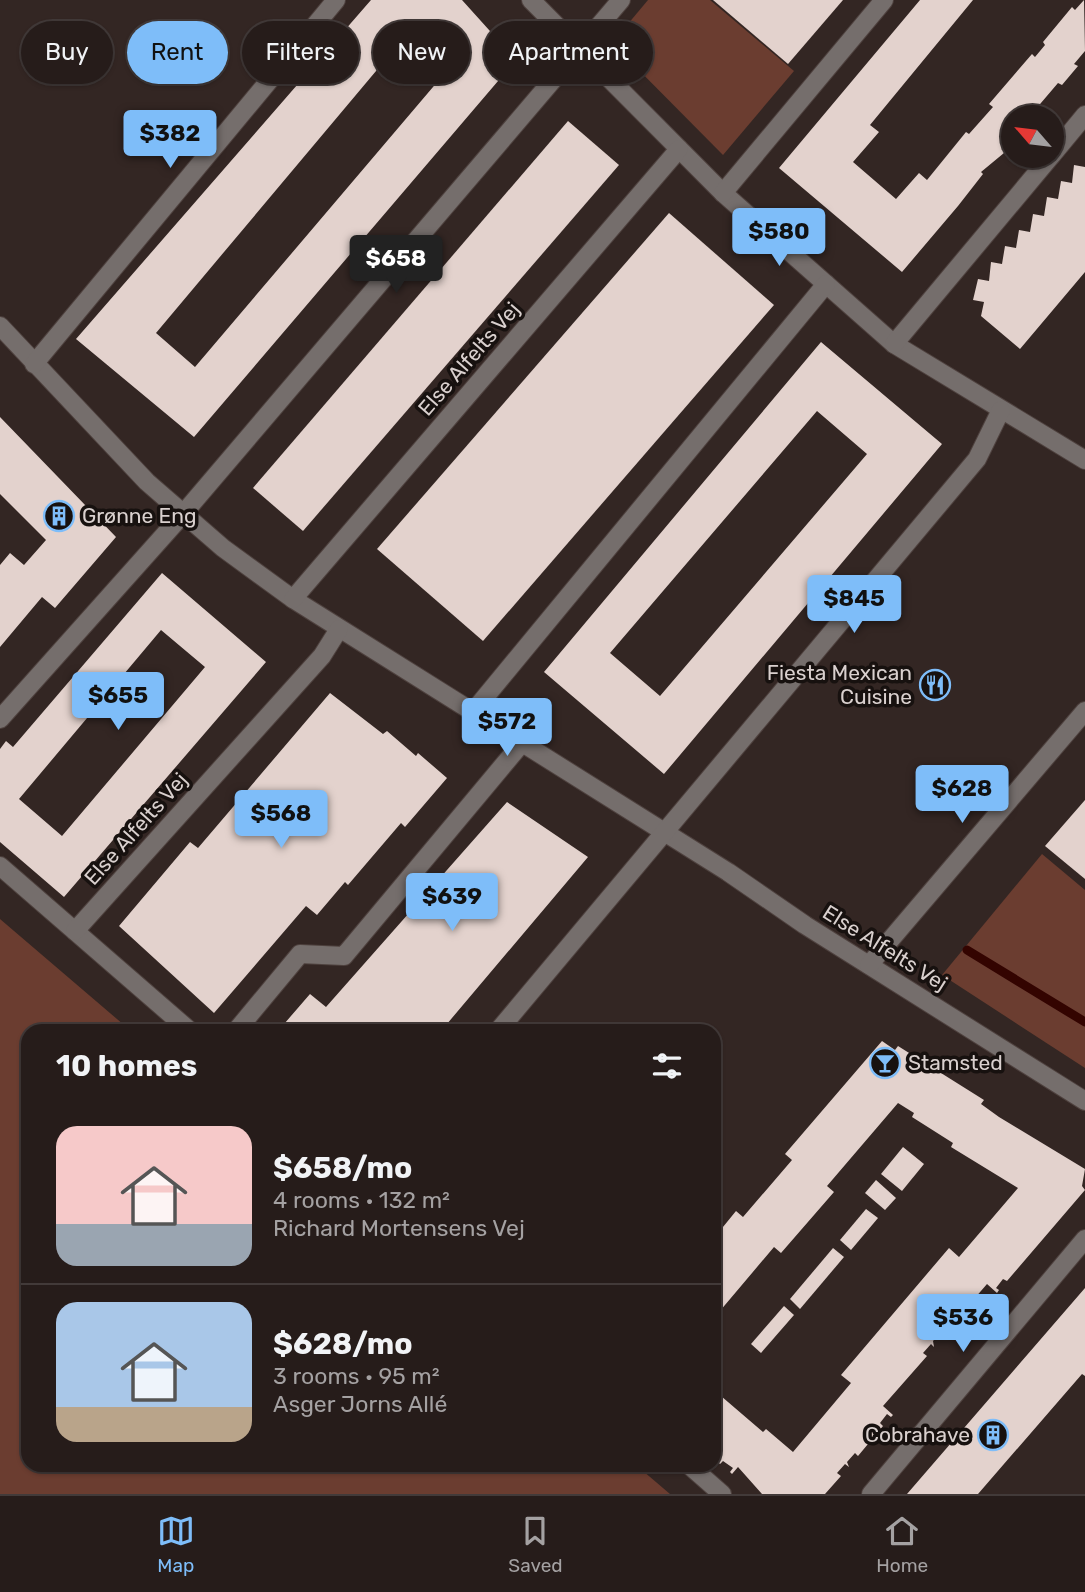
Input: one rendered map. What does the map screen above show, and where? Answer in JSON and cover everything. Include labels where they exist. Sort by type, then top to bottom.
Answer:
[{"type":"street","points":[[34,364],[336,0]]},
{"type":"street","points":[[531,0],[551,21]]},
{"type":"street","points":[[603,21],[621,0]]},
{"type":"street","points":[[723,193],[884,0]]},
{"type":"street","points":[[0,719],[183,514],[550,84]]},
{"type":"street","points":[[613,84],[723,193],[894,344],[1085,460]]},
{"type":"street","points":[[1064,140],[1085,115]]},
{"type":"street","name":"Else Alfelts Vej","points":[[293,598],[679,149]]},
{"type":"street","points":[[894,344],[1040,168]]},
{"type":"street","points":[[472,713],[826,284]]},
{"type":"street","name":"Else Alfelts Vej","points":[[0,326],[147,482],[183,514],[293,598],[1085,1101]]},
{"type":"street","points":[[504,1024],[977,459],[1001,410]]},
{"type":"street","name":"Else Alfelts Vej","points":[[75,931],[322,656],[339,629]]},
{"type":"street","points":[[870,965],[1085,711]]},
{"type":"street","points":[[242,1024],[300,954],[344,956],[521,744]]},
{"type":"street","points":[[0,866],[182,1024]]},
{"type":"street","points":[[871,1494],[1085,1239]]},
{"type":"street","points":[[697,1472],[722,1494]]},
{"type":"shaded area","points":[[648,0],[710,0],[794,71],[723,155],[653,84],[653,21],[630,21]]},
{"type":"shaded area","points":[[1042,854],[1085,890],[1085,1068],[942,975]]},
{"type":"shaded area","points":[[0,919],[123,1024],[21,1024],[21,1472],[644,1472],[670,1494],[0,1494]]},
{"type":"building","points":[[371,0],[462,0],[484,24],[484,84],[496,84],[194,437],[76,339],[298,84],[359,84],[359,21],[353,21]],"holes":[[[373,21],[470,21],[470,84],[436,84],[195,367],[156,333],[373,75]]]},
{"type":"building","points":[[713,0],[843,0],[788,64]]},
{"type":"building","points":[[920,0],[973,0],[870,125],[879,132],[853,162],[896,199],[919,173],[927,180],[966,132],[969,134],[993,107],[989,104],[1032,54],[1035,57],[1045,45],[1043,42],[1072,7],[1075,10],[1084,0],[1085,51],[1074,64],[1078,66],[1062,85],[1058,83],[1039,105],[1001,105],[1001,155],[981,172],[983,174],[958,206],[902,272],[779,168]]},
{"type":"building","points":[[568,121],[619,165],[303,531],[253,488]]},
{"type":"building","points":[[1074,165],[1085,167],[1085,272],[1020,349],[981,316],[984,302],[973,300],[978,279],[989,281],[991,262],[1002,264],[1005,246],[1016,248],[1019,230],[1030,232],[1033,214],[1044,216],[1047,197],[1058,199],[1061,181],[1072,183]]},
{"type":"building","points":[[669,213],[774,305],[483,641],[377,549]]},
{"type":"building","points":[[821,342],[942,444],[664,774],[544,672]],"holes":[[[817,411],[867,454],[660,696],[610,653]]]},
{"type":"building","name":"Grønne Eng","points":[[0,417],[116,537],[55,608],[42,597],[0,647],[0,565],[10,553],[24,565],[46,540],[0,494]]},
{"type":"building","points":[[162,573],[266,662],[64,897],[0,842],[0,749],[6,741],[13,747]],"holes":[[[161,630],[205,667],[62,836],[19,799]]]},
{"type":"building","points":[[330,693],[383,734],[387,731],[416,756],[418,753],[447,778],[405,827],[401,823],[348,885],[345,882],[317,915],[306,906],[214,1013],[119,926],[190,842],[198,848]]},
{"type":"building","points":[[1085,800],[1085,879],[1045,846]]},
{"type":"building","points":[[507,802],[588,857],[447,1024],[284,1024],[310,994],[326,1007]]},
{"type":"building","points":[[882,1041],[895,1050],[898,1046],[984,1100],[981,1104],[999,1117],[1085,1169],[1082,1186],[1085,1190],[1007,1281],[1003,1279],[996,1288],[999,1290],[997,1293],[987,1284],[943,1335],[941,1332],[933,1341],[934,1347],[931,1344],[923,1353],[927,1356],[883,1406],[893,1415],[891,1417],[887,1414],[880,1423],[883,1426],[858,1456],[855,1453],[847,1462],[849,1467],[845,1464],[837,1473],[841,1476],[825,1494],[762,1494],[738,1467],[732,1474],[730,1472],[733,1468],[723,1461],[721,1463],[721,1396],[763,1432],[766,1429],[793,1452],[851,1383],[841,1375],[949,1248],[959,1257],[1018,1188],[951,1147],[953,1143],[912,1117],[914,1113],[898,1103],[827,1186],[834,1192],[781,1253],[774,1247],[721,1310],[721,1229],[736,1211],[743,1217],[792,1160],[785,1154]]},
{"type":"building","points":[[903,1147],[924,1164],[902,1191],[881,1174]]},
{"type":"building","points":[[876,1180],[896,1198],[885,1210],[865,1193]]},
{"type":"building","points":[[866,1209],[878,1218],[851,1250],[840,1240]]},
{"type":"building","points":[[833,1248],[844,1257],[800,1309],[790,1299]]},
{"type":"building","name":"Cobrahave","points":[[1085,1288],[1085,1376],[1082,1374],[978,1494],[907,1494]]},
{"type":"building","points":[[784,1306],[794,1315],[761,1353],[751,1344]]},
{"type":"waterway","points":[[967,950],[1085,1022]]},
{"type":"place","name":"Grønne Eng","points":[[59,516]]},
{"type":"place","name":"Fiesta Mexican Cuisine","points":[[935,685]]},
{"type":"place","name":"Stamsted","points":[[885,1063]]},
{"type":"place","name":"Cobrahave","points":[[993,1435]]}]
